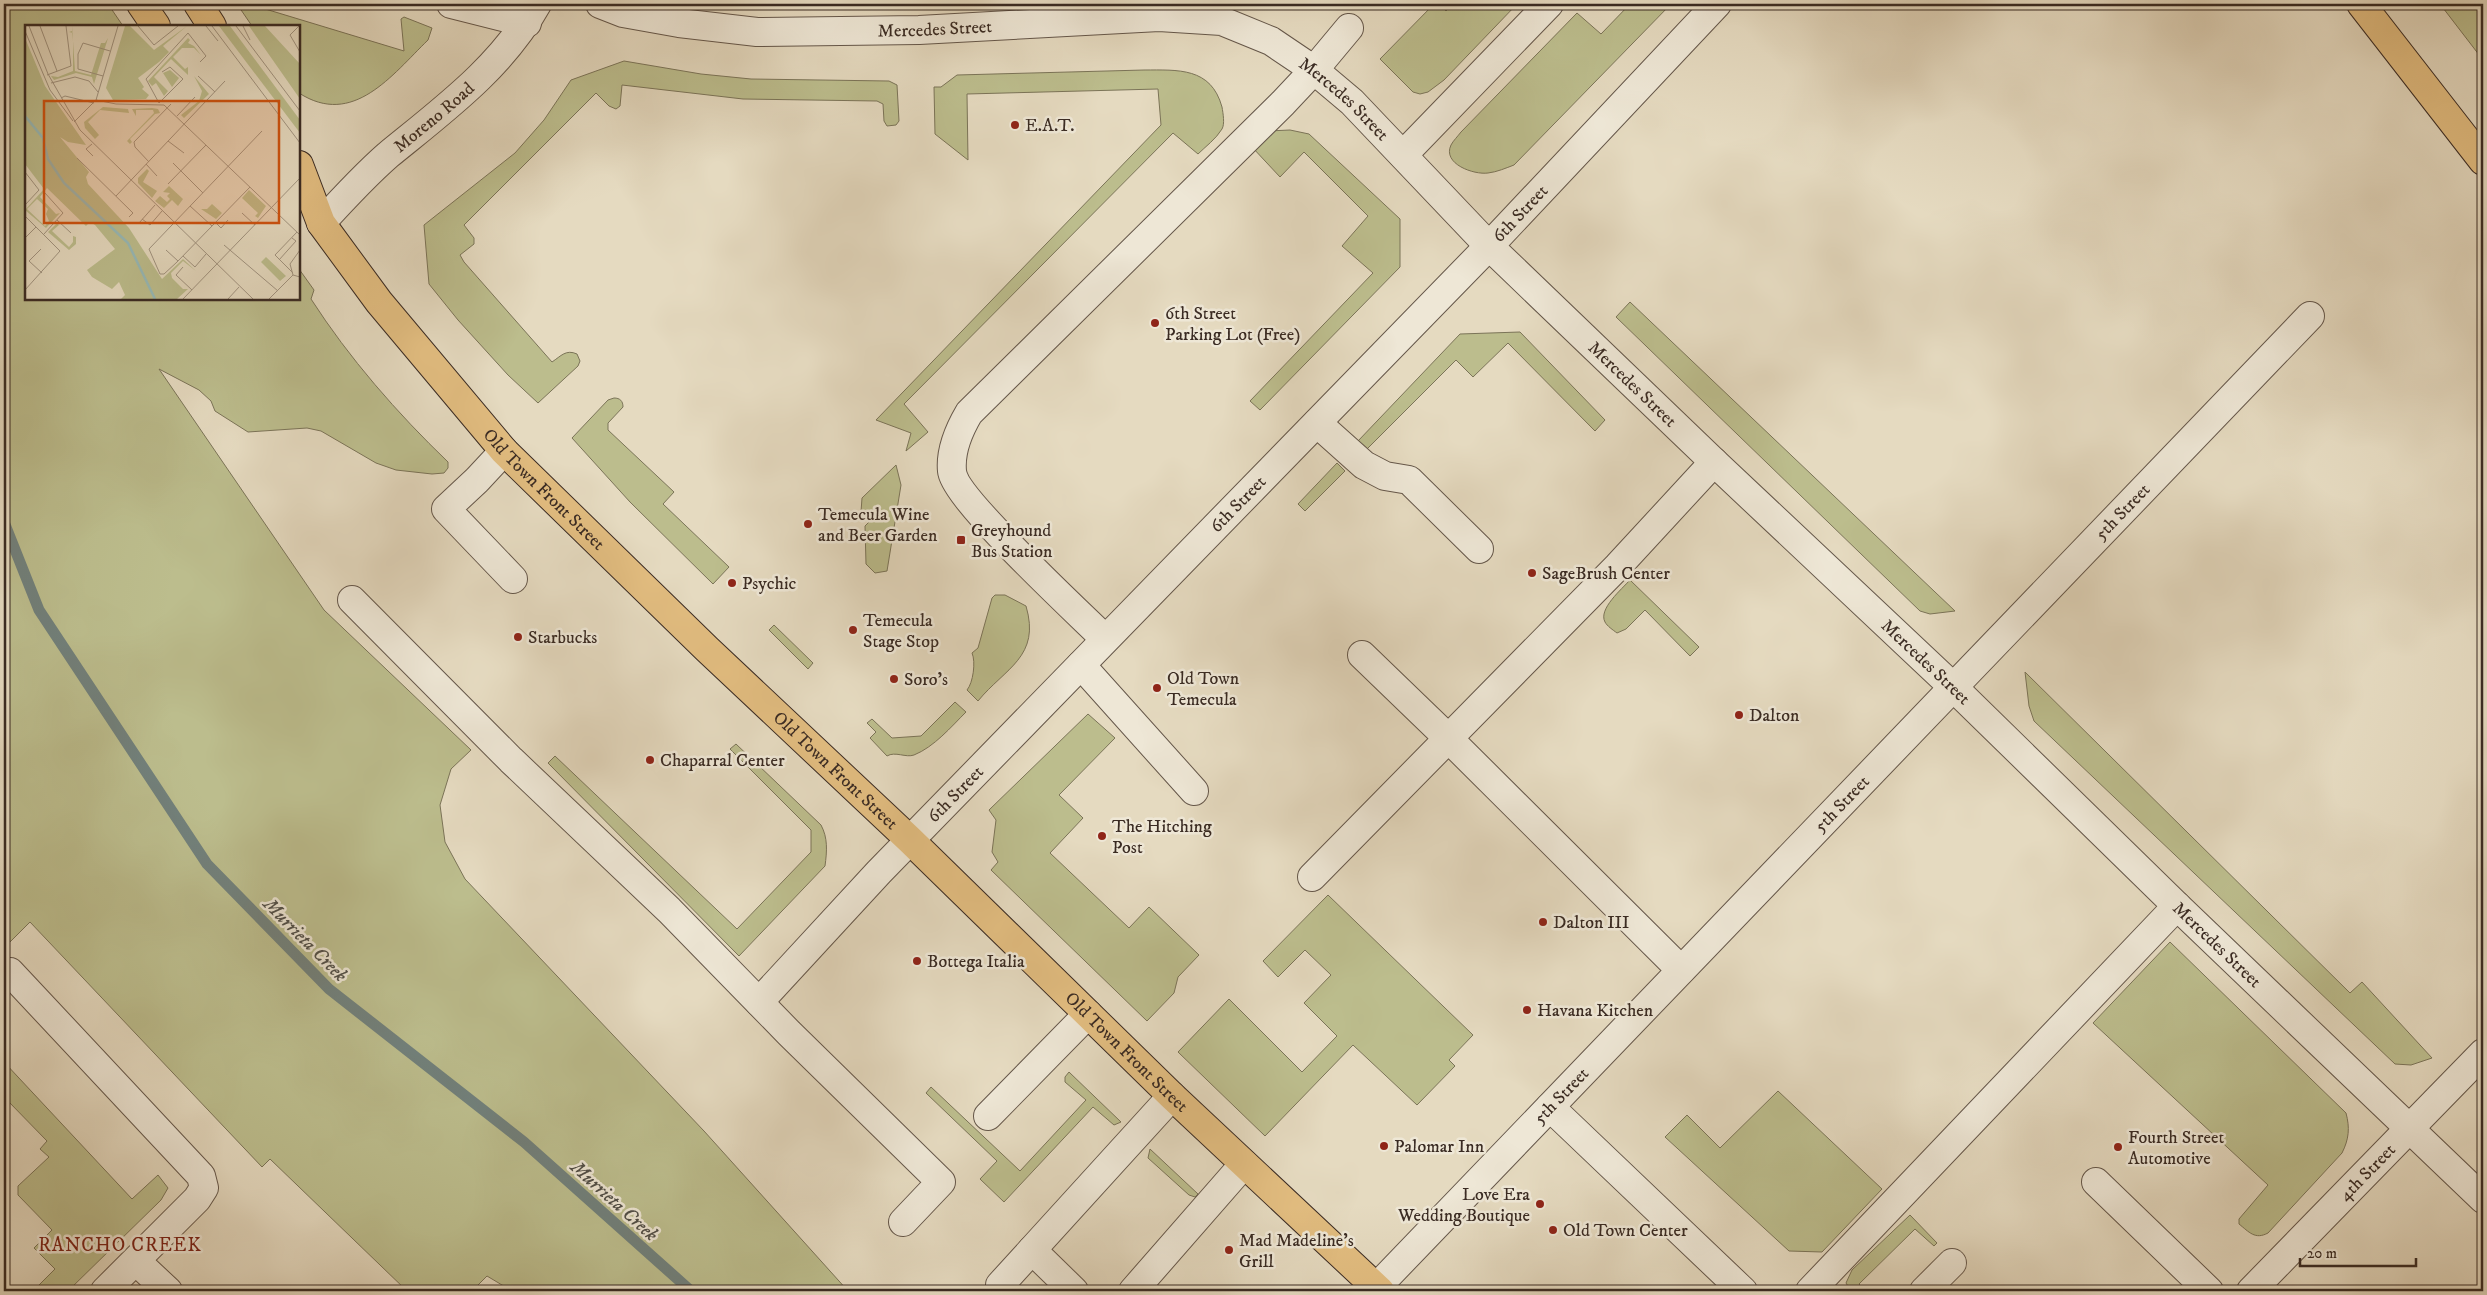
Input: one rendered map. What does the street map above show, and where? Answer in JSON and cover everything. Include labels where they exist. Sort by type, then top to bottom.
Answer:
[{"type":"main road","points":[[141,4],[155,25]]},
{"type":"main road","points":[[198,4],[211,25]]},
{"type":"main road","points":[[2361,4],[2483,161]]},
{"type":"main road","name":"Old Town Front Street","points":[[300,168],[321,223],[379,302],[504,450],[707,649],[910,840],[1172,1096],[1376,1290]]},
{"type":"main road","name":"Old Town Front Street","points":[[300,207],[321,223]]},
{"type":"street","points":[[451,4],[532,13]]},
{"type":"street","name":"Mercedes Street","points":[[600,4],[623,13],[679,23],[757,32],[919,30],[1159,17],[1225,9],[1314,70],[1352,102],[1489,246],[1714,462],[1953,686],[2177,906],[2483,1199]]},
{"type":"street","points":[[1403,155],[1549,4]]},
{"type":"street","name":"6th Street","points":[[759,1002],[910,840],[1489,246],[1717,4]]},
{"type":"street","name":"Moreno Road","points":[[321,223],[370,172],[460,96],[506,50],[532,13]]},
{"type":"street","points":[[1106,639],[984,518],[961,490],[952,472],[956,434],[969,413],[1314,70],[1349,28]]},
{"type":"street","name":"5th Street","points":[[1376,1290],[1953,686],[2310,316]]},
{"type":"street","points":[[1317,423],[1364,465],[1385,476],[1409,480],[1479,549]]},
{"type":"street","points":[[504,450],[477,480],[446,509],[513,578]]},
{"type":"street","points":[[1312,877],[1618,566],[1714,462]]},
{"type":"street","points":[[352,600],[511,760],[669,910],[941,1182],[903,1222]]},
{"type":"street","points":[[1362,656],[1448,738],[1681,970]]},
{"type":"street","points":[[1081,664],[1194,791]]},
{"type":"street","points":[[1816,1289],[2177,906]]},
{"type":"street","points":[[10,972],[201,1176],[204,1188],[196,1199],[106,1291]]},
{"type":"street","points":[[988,1116],[1088,1014]]},
{"type":"street","name":"4th Street","points":[[2251,1291],[2483,1053]]},
{"type":"street","points":[[1000,1285],[1172,1096]]},
{"type":"street","points":[[1550,1107],[1743,1291]]},
{"type":"street","points":[[1133,1291],[1244,1164]]},
{"type":"street","points":[[2096,1182],[2209,1291]]},
{"type":"street","points":[[1032,1250],[1074,1291]]},
{"type":"street","points":[[136,1261],[168,1291]]},
{"type":"street","points":[[1924,1291],[1952,1263]]},
{"type":"green space","points":[[4,4],[108,4],[122,25],[25,25],[25,300],[300,300],[300,270],[314,290],[311,299],[341,342],[392,404],[448,462],[448,468],[444,473],[432,474],[396,470],[376,463],[321,431],[307,428],[248,432],[215,411],[211,401],[199,390],[159,369],[324,610],[471,750],[451,769],[440,805],[445,842],[465,879],[704,1131],[848,1291],[512,1291],[487,1276],[472,1291],[407,1291],[270,1159],[262,1167],[30,922],[4,948]]},
{"type":"green space","points":[[237,4],[260,4],[262,8],[404,51],[401,19],[404,17],[432,28],[428,40],[386,81],[370,93],[354,101],[337,104],[319,102],[300,93],[300,25],[251,25]]},
{"type":"green space","points":[[1434,4],[1439,4],[1446,11],[1453,4],[1517,4],[1444,80],[1428,92],[1420,94],[1413,92],[1380,59]]},
{"type":"green space","points":[[1630,4],[1671,4],[1514,165],[1495,172],[1482,173],[1468,170],[1455,163],[1449,152],[1454,140],[1577,13],[1601,34]]},
{"type":"green space","points":[[2440,4],[2483,4],[2483,60]]},
{"type":"green space","points":[[624,61],[701,74],[751,79],[889,81],[897,85],[899,121],[896,125],[887,126],[884,121],[883,104],[877,101],[743,99],[622,85],[620,106],[616,109],[609,106],[596,93],[464,225],[474,238],[474,244],[460,255],[464,262],[552,362],[570,352],[577,354],[580,361],[578,366],[538,403],[508,375],[458,320],[429,284],[424,225],[515,153],[544,120],[571,80]]},
{"type":"green space","points":[[1144,70],[1181,71],[1201,78],[1210,84],[1217,94],[1222,107],[1224,121],[1222,129],[1198,154],[1173,133],[904,404],[928,432],[906,451],[911,433],[876,420],[1161,125],[1158,89],[967,94],[968,160],[935,134],[934,87],[941,87],[957,75]]},
{"type":"green space","points":[[1290,130],[1309,134],[1400,219],[1400,267],[1260,410],[1250,401],[1373,273],[1342,246],[1368,216],[1304,152],[1280,177],[1252,147],[1268,131]]},
{"type":"green space","points":[[1630,302],[1955,611],[1930,614],[1920,611],[1616,317]]},
{"type":"green space","points":[[1520,332],[1605,420],[1595,431],[1508,343],[1473,377],[1456,360],[1366,450],[1358,441],[1460,334]]},
{"type":"green space","points":[[614,398],[621,400],[623,407],[608,423],[608,430],[674,492],[663,504],[729,567],[713,584],[630,502],[572,438],[608,400]]},
{"type":"green space","points":[[1337,463],[1345,471],[1305,511],[1298,504]]},
{"type":"green space","points":[[896,465],[901,485],[887,571],[875,573],[866,564],[865,526],[869,522],[861,512],[862,498]]},
{"type":"green space","points":[[1630,580],[1699,647],[1690,656],[1645,610],[1626,629],[1617,633],[1605,622],[1605,611],[1608,605]]},
{"type":"green space","points":[[995,595],[1005,595],[1026,606],[1029,638],[1025,650],[1018,660],[978,701],[967,690],[971,683],[973,672],[974,662],[972,653],[978,648],[992,598]]},
{"type":"green space","points":[[774,625],[813,663],[808,669],[769,630]]},
{"type":"green space","points":[[2025,672],[2350,993],[2362,982],[2432,1058],[2411,1065],[2395,1064],[2034,721],[2029,706]]},
{"type":"green space","points":[[955,702],[966,712],[935,742],[914,755],[893,754],[887,756],[870,738],[876,732],[867,723],[872,719],[892,738],[921,736]]},
{"type":"green space","points":[[1088,714],[1115,738],[1059,795],[1083,818],[1050,853],[1129,928],[1149,907],[1199,955],[1178,977],[1174,993],[1147,1021],[991,870],[998,862],[992,852],[996,820],[989,810]]},
{"type":"green space","points":[[736,744],[821,825],[826,840],[825,866],[739,956],[548,763],[555,756],[737,929],[811,852],[811,830],[730,749]]},
{"type":"green space","points":[[1328,895],[1473,1035],[1449,1060],[1455,1066],[1417,1105],[1353,1045],[1265,1136],[1178,1052],[1229,999],[1302,1072],[1337,1036],[1304,1003],[1331,975],[1305,950],[1278,977],[1263,961]]},
{"type":"green space","points":[[2170,942],[2346,1113],[2348,1133],[2342,1153],[2268,1233],[2263,1235],[2259,1236],[2249,1232],[2239,1224],[2239,1219],[2268,1185],[2093,1023]]},
{"type":"green space","points":[[4,1062],[132,1199],[158,1175],[168,1188],[161,1200],[68,1291],[33,1291],[55,1269],[34,1248],[52,1230],[18,1195],[18,1186],[49,1157],[40,1149],[47,1141],[8,1101],[4,1104]]},
{"type":"green space","points":[[1069,1072],[1121,1122],[1114,1125],[1093,1107],[1004,1202],[980,1179],[997,1161],[926,1093],[931,1087],[1020,1171],[1086,1100],[1065,1082],[1065,1077]]},
{"type":"green space","points":[[1778,1091],[1882,1189],[1822,1252],[1789,1251],[1665,1137],[1687,1115],[1720,1148]]},
{"type":"green space","points":[[1150,1149],[1198,1194],[1195,1197],[1189,1195],[1148,1158]]},
{"type":"green space","points":[[1910,1215],[1937,1243],[1934,1246],[1915,1229],[1859,1284],[1866,1291],[1851,1291],[1846,1283],[1852,1270]]},
{"type":"waterway","name":"Murrieta Creek","points":[[4,522],[39,610],[207,864],[329,989],[524,1142],[691,1291]]},
{"type":"place","name":"E.A.T.","points":[[1015,125]]},
{"type":"place","name":"6th Street Parking Lot (Free)","points":[[1155,323]]},
{"type":"place","name":"Temecula Wine and Beer Garden","points":[[808,524]]},
{"type":"place","name":"Greyhound Bus Station","points":[[961,540]]},
{"type":"place","name":"SageBrush Center","points":[[1532,573]]},
{"type":"place","name":"Psychic","points":[[732,583]]},
{"type":"place","name":"Temecula Stage Stop","points":[[853,630]]},
{"type":"place","name":"Starbucks","points":[[518,637]]},
{"type":"place","name":"Soro's","points":[[894,679]]},
{"type":"place","name":"Old Town Temecula","points":[[1157,688]]},
{"type":"place","name":"Dalton","points":[[1739,715]]},
{"type":"place","name":"Chaparral Center","points":[[650,760]]},
{"type":"place","name":"The Hitching Post","points":[[1102,836]]},
{"type":"place","name":"Dalton III","points":[[1543,922]]},
{"type":"place","name":"Bottega Italia","points":[[917,961]]},
{"type":"place","name":"Havana Kitchen","points":[[1527,1010]]},
{"type":"place","name":"Palomar Inn","points":[[1384,1146]]},
{"type":"place","name":"Fourth Street Automotive","points":[[2118,1147]]},
{"type":"place","name":"Love Era Wedding Boutique","points":[[1540,1204]]},
{"type":"place","name":"Old Town Center","points":[[1553,1230]]},
{"type":"place","name":"Mad Madeline's Grill","points":[[1229,1250]]},
{"type":"district","name":"RANCHO CREEK","points":[[120,1244]]}]
